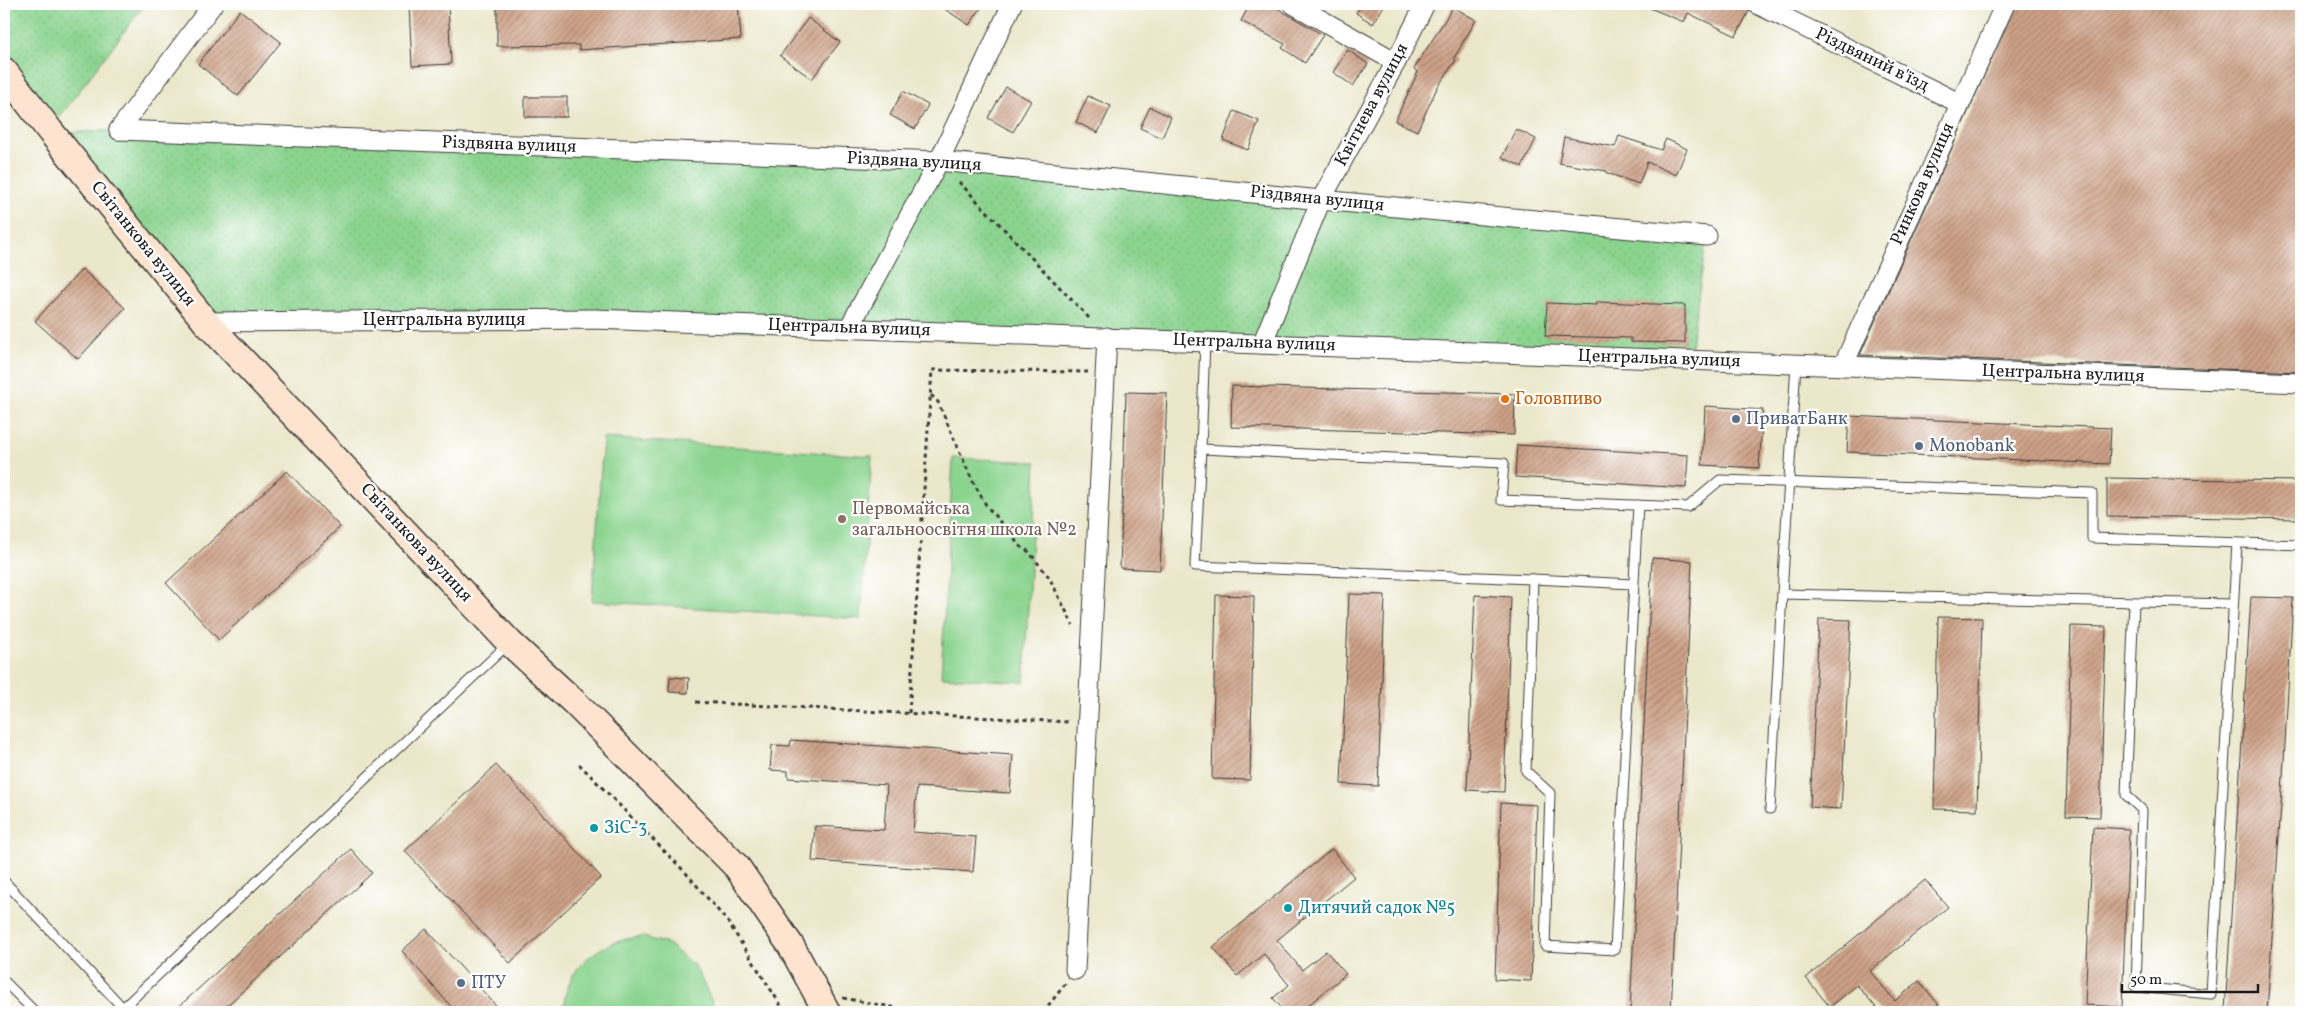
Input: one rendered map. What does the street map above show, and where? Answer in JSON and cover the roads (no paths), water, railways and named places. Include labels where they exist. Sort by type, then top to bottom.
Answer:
[{"type":"street","name":"Різдвяна вулиця","points":[[214,4],[118,130],[939,161],[1321,200],[1707,236]]},
{"type":"street","points":[[849,328],[939,161],[1012,4]]},
{"type":"street","points":[[1293,4],[1396,62]]},
{"type":"street","name":"Квітнева вулиця","points":[[1262,344],[1321,200],[1396,62],[1425,4]]},
{"type":"street","name":"Різдвяний в'їзд","points":[[1758,4],[1959,103]]},
{"type":"street","name":"Ринкова вулиця","points":[[1843,366],[1959,103],[2005,4]]},
{"type":"street","name":"Світанкова вулиця","points":[[4,71],[50,131],[206,322],[510,643],[575,703],[737,867],[792,946],[822,1003]]},
{"type":"street","name":"Центральна вулиця","points":[[206,322],[594,319],[2301,383]]},
{"type":"street","points":[[1075,970],[1107,337]]},
{"type":"lane","points":[[1205,342],[1195,566],[1533,578],[1633,584]]},
{"type":"lane","points":[[1770,809],[1796,364]]},
{"type":"lane","points":[[1201,449],[1504,463],[1502,500],[1688,507],[1720,480],[2092,493],[2092,538],[2301,545]]},
{"type":"lane","points":[[1533,578],[1526,771],[1550,793],[1545,946],[1615,950],[1638,505]]},
{"type":"lane","points":[[2134,602],[2126,795],[2142,810],[2136,987],[2211,994],[2237,543]]},
{"type":"lane","points":[[1782,594],[2233,604]]},
{"type":"lane","points":[[4,881],[122,1011],[510,643]]},
{"type":"lane","points":[[4,980],[35,1012]]},
{"type":"place","name":"Головпиво","points":[[1505,399]]},
{"type":"place","name":"ПриватБанк","points":[[1736,419]]},
{"type":"place","name":"Monobank","points":[[1919,446]]},
{"type":"place","name":"Первомайська загальноосвітня школа №2","points":[[842,519]]},
{"type":"place","name":"ЗіС-3","points":[[594,828]]},
{"type":"place","name":"Дитячий садок №5","points":[[1288,908]]},
{"type":"place","name":"ПТУ","points":[[461,983]]}]
